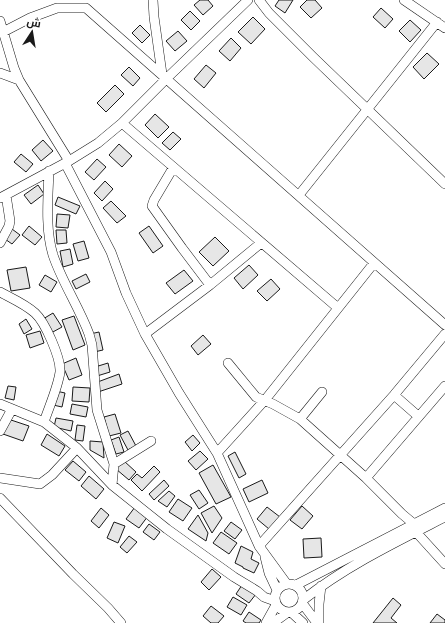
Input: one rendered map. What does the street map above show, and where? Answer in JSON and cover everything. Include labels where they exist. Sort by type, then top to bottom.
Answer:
[{"type":"street","points":[[154,0],[154,17],[164,76]]},
{"type":"street","points":[[0,243],[10,221],[3,196],[67,162],[98,143],[122,124],[164,76],[248,0]]},
{"type":"street","points":[[259,0],[269,13],[445,184]]},
{"type":"street","points":[[404,0],[445,28]]},
{"type":"street","points":[[4,32],[30,18],[57,8],[84,4],[445,325]]},
{"type":"street","points":[[0,22],[19,80],[67,162],[111,252],[126,292],[145,334],[179,393],[217,453],[248,524],[261,549],[280,609],[290,612],[303,623]]},
{"type":"street","points":[[299,195],[437,22]]},
{"type":"street","points":[[0,73],[19,80]]},
{"type":"street","points":[[122,124],[338,308]]},
{"type":"street","points":[[173,168],[152,206],[210,285]]},
{"type":"street","points":[[49,171],[48,210],[52,249],[58,266],[89,334],[92,345],[97,410],[114,464],[112,485]]},
{"type":"street","points":[[145,334],[210,285],[261,243]]},
{"type":"street","points":[[217,453],[265,400],[374,263]]},
{"type":"street","points":[[0,292],[36,314],[49,335],[59,362],[59,374],[44,422]]},
{"type":"street","points":[[261,549],[445,334]]},
{"type":"street","points":[[228,363],[256,397],[265,400],[300,419],[366,478],[415,528],[445,564]]},
{"type":"street","points":[[366,478],[445,386]]},
{"type":"street","points":[[300,419],[322,392]]},
{"type":"street","points":[[394,395],[418,416]]},
{"type":"street","points":[[0,404],[44,422],[77,448],[112,485],[167,529],[234,577],[257,591],[276,597]]},
{"type":"street","points":[[0,431],[12,409]]},
{"type":"street","points":[[114,464],[151,442]]},
{"type":"street","points":[[0,478],[40,484],[52,476],[77,448]]},
{"type":"street","points":[[0,498],[121,623]]},
{"type":"street","points":[[415,528],[445,508]]},
{"type":"street","points":[[266,623],[282,585],[291,584],[415,528],[445,517]]},
{"type":"street","points":[[273,623],[290,612],[296,611],[303,602],[321,586],[391,540]]},
{"type":"street","points":[[261,549],[291,584],[302,592],[303,602],[318,623]]},
{"type":"street","points":[[318,623],[321,586]]},
{"type":"building","points":[[200,0],[208,0],[213,6],[203,15],[194,5]]},
{"type":"building","points":[[279,0],[293,0],[285,13],[275,6]]},
{"type":"building","points":[[307,0],[315,0],[322,8],[311,18],[300,7]]},
{"type":"building","points":[[381,8],[393,19],[385,28],[373,17]]},
{"type":"building","points":[[190,11],[200,21],[191,30],[181,20]]},
{"type":"building","points":[[253,17],[265,29],[251,44],[238,32]]},
{"type":"building","points":[[410,20],[421,30],[410,42],[399,31]]},
{"type":"building","points":[[140,25],[150,35],[142,43],[132,33]]},
{"type":"building","points":[[178,31],[187,41],[175,51],[166,41]]},
{"type":"building","points":[[231,38],[241,48],[230,61],[219,51]]},
{"type":"building","points":[[427,53],[439,64],[424,79],[413,67]]},
{"type":"building","points":[[206,65],[216,73],[204,88],[194,79]]},
{"type":"building","points":[[129,67],[140,78],[133,86],[121,75]]},
{"type":"building","points":[[115,85],[124,94],[106,112],[97,103]]},
{"type":"building","points":[[155,114],[169,127],[158,138],[145,125]]},
{"type":"building","points":[[173,132],[181,139],[170,150],[162,143]]},
{"type":"building","points":[[43,140],[53,151],[41,161],[32,150]]},
{"type":"building","points":[[119,144],[132,156],[122,167],[109,155]]},
{"type":"building","points":[[21,154],[33,164],[26,172],[14,162]]},
{"type":"building","points":[[97,159],[106,167],[94,180],[85,172]]},
{"type":"building","points":[[105,181],[113,189],[102,201],[94,193]]},
{"type":"building","points":[[38,185],[44,194],[31,204],[24,195]]},
{"type":"building","points":[[58,197],[80,206],[76,214],[55,205]]},
{"type":"building","points":[[111,201],[126,216],[117,223],[103,208]]},
{"type":"building","points":[[57,214],[70,215],[68,228],[56,227]]},
{"type":"building","points":[[29,226],[42,237],[35,245],[22,235]]},
{"type":"building","points":[[149,226],[163,246],[153,253],[139,233]]},
{"type":"building","points":[[12,229],[20,235],[12,244],[5,239]]},
{"type":"building","points":[[56,230],[66,230],[67,243],[57,244]]},
{"type":"building","points":[[215,237],[229,251],[213,266],[199,252]]},
{"type":"building","points":[[84,241],[89,258],[78,261],[73,244]]},
{"type":"building","points":[[70,249],[73,264],[63,267],[60,251]]},
{"type":"building","points":[[249,265],[258,275],[243,289],[234,278]]},
{"type":"building","points":[[26,267],[30,288],[11,291],[7,270]]},
{"type":"building","points":[[184,270],[193,281],[175,294],[166,283]]},
{"type":"building","points":[[86,274],[90,282],[76,289],[72,281]]},
{"type":"building","points":[[45,275],[57,282],[51,292],[39,285]]},
{"type":"building","points":[[271,279],[280,289],[267,301],[257,291]]},
{"type":"building","points":[[53,313],[62,327],[51,333],[43,319]]},
{"type":"building","points":[[74,316],[85,345],[73,350],[62,320]]},
{"type":"building","points":[[26,319],[32,329],[24,334],[19,324]]},
{"type":"building","points":[[40,331],[44,343],[30,348],[26,335]]},
{"type":"building","points":[[99,332],[103,350],[94,352],[90,334]]},
{"type":"building","points":[[203,335],[211,344],[198,355],[191,346]]},
{"type":"building","points":[[76,358],[82,375],[69,380],[62,364]]},
{"type":"building","points":[[108,363],[110,372],[97,376],[95,367]]},
{"type":"building","points":[[119,374],[122,384],[98,392],[95,383]]},
{"type":"building","points":[[8,386],[16,387],[14,400],[5,398]]},
{"type":"building","points":[[73,387],[90,388],[89,402],[72,401]]},
{"type":"building","points":[[56,391],[65,393],[62,407],[53,405]]},
{"type":"building","points":[[72,404],[88,407],[86,417],[70,414]]},
{"type":"building","points":[[115,414],[121,433],[109,436],[104,417]]},
{"type":"building","points":[[56,418],[73,421],[71,431],[54,427]]},
{"type":"building","points":[[8,419],[29,426],[23,441],[3,434]]},
{"type":"building","points":[[77,425],[85,426],[83,441],[75,440]]},
{"type":"building","points":[[128,431],[136,446],[128,450],[120,435]]},
{"type":"building","points":[[47,434],[65,446],[59,456],[41,445]]},
{"type":"building","points":[[193,435],[200,443],[192,451],[185,442]]},
{"type":"building","points":[[119,437],[124,452],[116,454],[111,440]]},
{"type":"building","points":[[90,441],[103,442],[104,458],[90,450]]},
{"type":"building","points":[[200,451],[208,459],[196,470],[188,461]]},
{"type":"building","points":[[235,452],[246,474],[239,478],[228,456]]},
{"type":"building","points":[[73,461],[86,472],[79,481],[65,470]]},
{"type":"building","points":[[124,461],[136,472],[129,480],[116,469]]},
{"type":"building","points":[[213,465],[231,497],[216,504],[199,473]]},
{"type":"building","points":[[154,466],[160,472],[142,491],[131,480],[137,474],[142,478]]},
{"type":"building","points":[[89,476],[104,489],[96,499],[81,486]]},
{"type":"building","points":[[164,480],[169,486],[154,500],[149,494]]},
{"type":"building","points":[[262,480],[268,493],[249,502],[243,489]]},
{"type":"building","points":[[199,490],[208,503],[199,509],[190,495]]},
{"type":"building","points":[[169,491],[175,496],[167,507],[158,501]]},
{"type":"building","points":[[178,499],[192,508],[183,521],[169,512]]},
{"type":"building","points":[[214,506],[222,518],[212,533],[201,513]]},
{"type":"building","points":[[302,506],[313,516],[302,529],[290,520]]},
{"type":"building","points":[[135,507],[148,516],[139,528],[126,519]]},
{"type":"building","points":[[267,507],[280,517],[269,529],[257,519]]},
{"type":"building","points":[[101,508],[109,515],[99,528],[91,521]]},
{"type":"building","points":[[198,515],[208,533],[206,541],[188,529]]},
{"type":"building","points":[[114,522],[125,526],[118,543],[107,538]]},
{"type":"building","points":[[231,522],[242,530],[235,539],[224,531]]},
{"type":"building","points":[[149,524],[160,532],[154,540],[143,532]]},
{"type":"building","points":[[221,532],[237,543],[229,554],[213,543]]},
{"type":"building","points":[[129,536],[137,542],[127,553],[120,547]]},
{"type":"building","points":[[321,538],[322,557],[304,558],[303,539]]},
{"type":"building","points":[[241,546],[253,552],[251,559],[259,563],[254,573],[235,563]]},
{"type":"building","points":[[212,569],[221,577],[209,590],[201,582]]},
{"type":"building","points":[[242,585],[256,594],[249,603],[236,594]]},
{"type":"building","points":[[233,597],[247,605],[241,615],[227,607]]},
{"type":"building","points":[[393,598],[401,605],[391,618],[397,623],[373,623]]},
{"type":"building","points":[[211,606],[224,616],[218,623],[211,623],[203,616]]},
{"type":"building","points":[[249,612],[261,620],[259,623],[246,623],[243,621]]},
{"type":"building","points":[[437,614],[445,620],[445,623],[430,623]]}]
